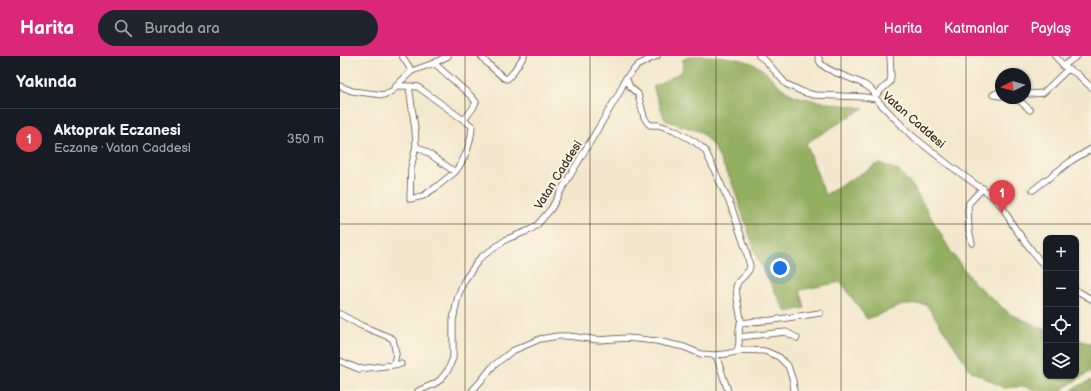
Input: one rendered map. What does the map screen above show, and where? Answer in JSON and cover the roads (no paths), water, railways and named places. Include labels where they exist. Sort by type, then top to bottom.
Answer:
[{"type":"street","points":[[402,56],[412,72]]},
{"type":"street","points":[[340,86],[352,91],[383,95],[392,91],[412,72],[448,56]]},
{"type":"street","points":[[481,56],[506,79],[511,75],[524,56]]},
{"type":"street","name":"Vatan Caddesi","points":[[418,391],[440,380],[448,370],[453,358],[453,320],[458,296],[464,281],[480,258],[508,239],[530,230],[537,225],[551,210],[618,96],[626,78],[638,65],[650,58],[658,56]]},
{"type":"street","name":"Vatan Caddesi","points":[[758,56],[766,61],[786,84],[803,92],[814,95],[876,97],[910,134],[992,196],[1002,206],[1014,227],[1043,264]]},
{"type":"street","points":[[818,56],[820,63],[828,69],[856,80],[872,90],[876,97],[890,82],[890,56]]},
{"type":"street","points":[[1055,56],[1066,68],[1077,74],[1091,87]]},
{"type":"street","points":[[1031,94],[1043,93],[1077,56]]},
{"type":"street","points":[[434,63],[476,102],[464,120]]},
{"type":"street","points":[[626,78],[630,87],[638,94],[644,117],[650,125],[658,125],[674,130],[695,142],[705,150],[731,206],[750,266],[746,275],[738,282],[736,287],[736,298],[740,320],[737,352]]},
{"type":"street","points":[[396,86],[409,86],[418,87],[472,126],[472,135],[467,152],[455,172],[423,196],[410,199],[411,168],[416,146],[409,86]]},
{"type":"street","points":[[1022,104],[1030,110]]},
{"type":"street","points":[[416,146],[455,172]]},
{"type":"street","points":[[1033,190],[1070,161],[1091,149]]},
{"type":"street","points":[[972,243],[968,231],[969,203],[983,188]]},
{"type":"street","points":[[1079,292],[1091,299]]},
{"type":"street","points":[[740,323],[820,313]]},
{"type":"street","points":[[340,314],[362,326],[392,339],[398,364],[359,368],[340,361]]},
{"type":"street","points":[[739,337],[786,332],[797,338]]},
{"type":"street","points":[[472,391],[493,366],[512,351],[540,339],[568,336],[598,340],[627,338],[657,341],[684,347],[701,354],[716,355],[744,350],[765,352],[779,356],[788,366],[793,381],[794,391]]},
{"type":"street","points":[[716,355],[728,391]]},
{"type":"place","name":"Aktoprak Eczanesi","points":[[1002,213]]}]
